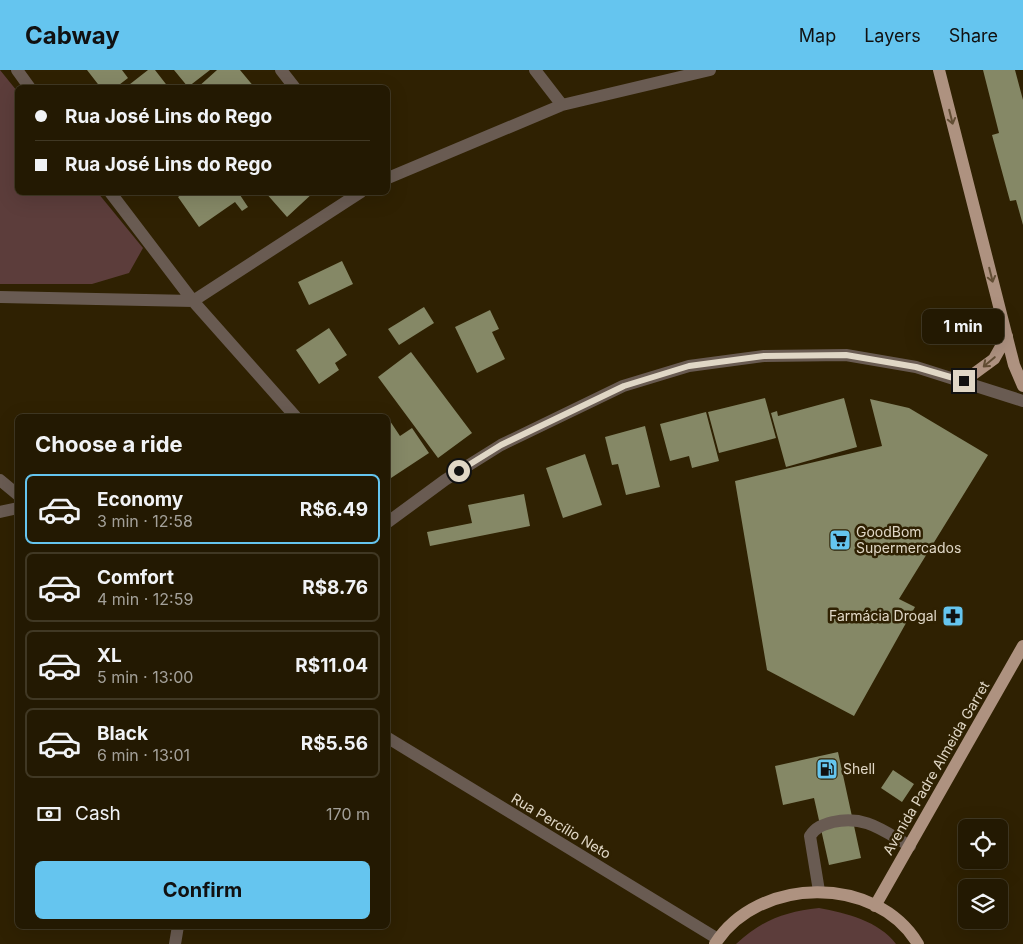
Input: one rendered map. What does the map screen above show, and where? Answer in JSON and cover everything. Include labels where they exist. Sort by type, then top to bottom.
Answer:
[{"type":"main road","points":[[939,70],[1006,336],[1023,386]]},
{"type":"main road","points":[[964,381],[994,359],[1006,336]]},
{"type":"main road","name":"Avenida Padre Almeida Garret","points":[[875,906],[1023,646]]},
{"type":"main road","points":[[717,941],[739,919],[763,904],[791,894],[819,891],[848,895],[875,906],[897,921],[918,944]]},
{"type":"street","points":[[17,70],[28,85]]},
{"type":"street","points":[[281,70],[293,85]]},
{"type":"street","points":[[534,70],[562,105]]},
{"type":"street","points":[[390,177],[562,105],[710,70]]},
{"type":"street","points":[[112,195],[193,302],[293,414]]},
{"type":"street","points":[[0,297],[193,302],[356,195]]},
{"type":"street","points":[[390,520],[445,480],[501,445],[624,386],[689,366],[764,356],[846,355],[916,367],[1023,401]]},
{"type":"street","points":[[0,480],[15,492]]},
{"type":"street","points":[[0,512],[15,509]]},
{"type":"street","name":"Rua Percílio Neto","points":[[390,739],[717,941]]},
{"type":"street","points":[[819,891],[809,844],[810,836],[814,829],[821,825],[853,819],[864,821],[910,846]]},
{"type":"street","points":[[175,944],[178,929]]},
{"type":"shaded area","points":[[0,70],[15,89],[15,195],[100,195],[143,248],[129,273],[92,284],[0,284]]},
{"type":"shaded area","points":[[819,908],[861,919],[881,929],[896,944],[736,944],[755,929],[774,918]]},
{"type":"building","points":[[87,70],[122,70],[128,78],[119,85],[99,85]]},
{"type":"building","points":[[148,70],[155,70],[167,85],[129,85]]},
{"type":"building","points":[[174,70],[210,70],[191,85],[186,85]]},
{"type":"building","points":[[217,70],[240,70],[252,85],[200,85]]},
{"type":"building","points":[[983,70],[1015,70],[1023,100],[1023,225],[1016,200],[1010,201],[992,135],[999,133]]},
{"type":"building","points":[[181,195],[240,195],[248,207],[242,211],[235,202],[199,227],[178,197]]},
{"type":"building","points":[[268,195],[311,195],[287,217]]},
{"type":"building","points":[[342,261],[353,284],[309,305],[298,282]]},
{"type":"building","points":[[424,307],[434,323],[399,345],[388,329]]},
{"type":"building","points":[[490,310],[499,329],[492,332],[505,359],[477,373],[455,327]]},
{"type":"building","points":[[329,328],[347,355],[335,363],[339,370],[319,384],[296,350]]},
{"type":"building","points":[[411,352],[472,433],[438,458],[378,377]]},
{"type":"building","points":[[765,398],[776,438],[719,453],[708,412]]},
{"type":"building","points":[[844,398],[857,447],[786,467],[771,413],[777,411],[778,416]]},
{"type":"building","name":"GoodBom Supermercados","points":[[870,399],[909,408],[988,455],[899,599],[915,607],[854,716],[767,670],[735,481],[882,446]]},
{"type":"building","points":[[706,412],[719,461],[692,468],[689,456],[670,461],[660,424]]},
{"type":"building","points":[[390,421],[400,436],[412,428],[429,453],[391,478]]},
{"type":"building","points":[[645,426],[660,487],[626,495],[618,464],[612,465],[605,437]]},
{"type":"building","points":[[585,454],[602,505],[563,518],[546,468]]},
{"type":"building","points":[[524,494],[530,526],[430,546],[427,532],[472,523],[468,505]]},
{"type":"building","points":[[838,752],[861,858],[829,865],[814,798],[783,805],[775,766]]},
{"type":"building","points":[[893,770],[914,784],[902,802],[881,788]]},
{"type":"place","name":"GoodBom Supermercados","points":[[840,540]]},
{"type":"place","name":"Farmácia Drogal","points":[[953,616]]},
{"type":"place","name":"Shell","points":[[827,769]]},
{"type":"route","points":[[459,471],[501,445],[624,386],[689,366],[764,356],[846,355],[916,367],[964,381]]}]
